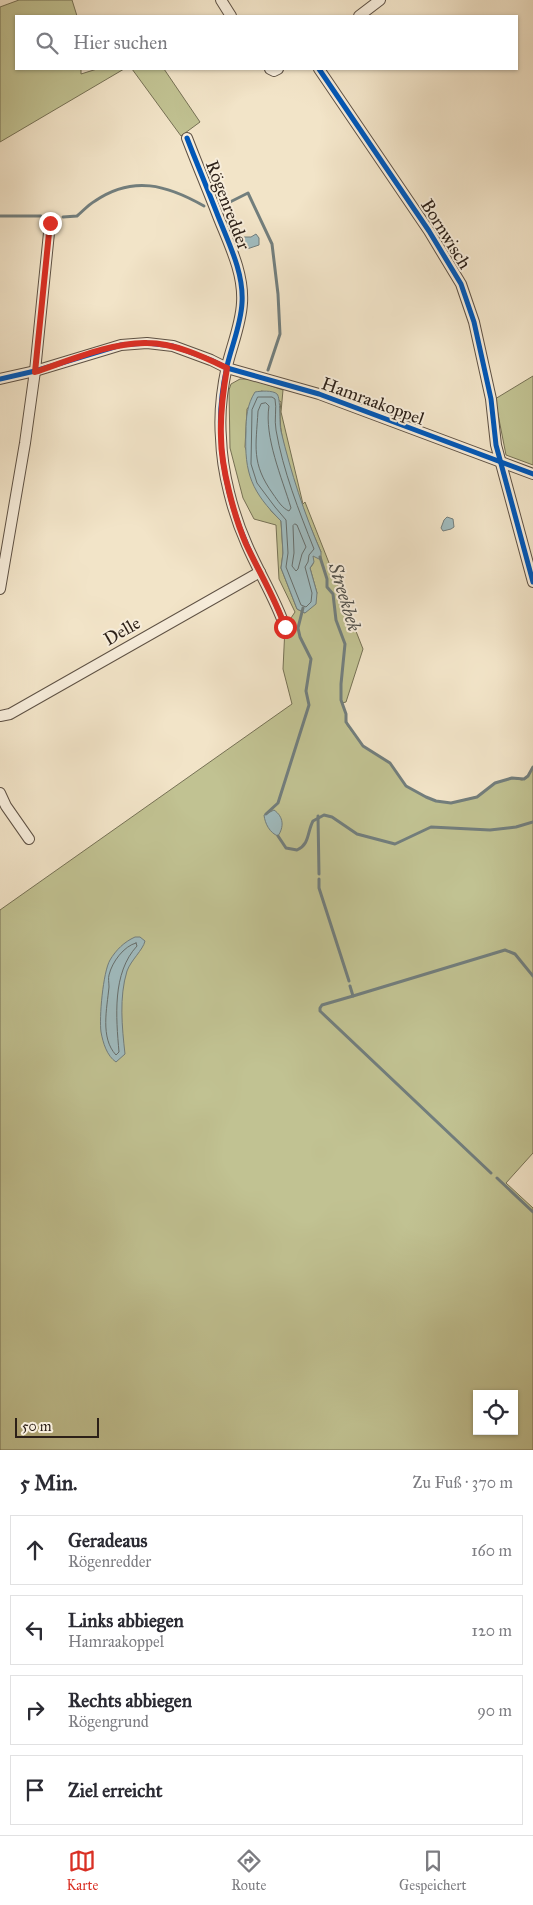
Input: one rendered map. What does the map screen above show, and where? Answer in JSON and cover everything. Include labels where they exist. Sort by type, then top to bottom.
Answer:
[{"type":"street","points":[[222,0],[230,15]]},
{"type":"street","points":[[360,15],[380,0]]},
{"type":"street","name":"Bornwisch","points":[[320,70],[429,231],[461,284],[474,322],[491,399],[496,445],[533,582]]},
{"type":"street","name":"Rögenredder","points":[[187,138],[232,250],[240,277],[242,306],[227,368],[222,401],[222,447],[238,524],[279,608],[285,627]]},
{"type":"street","points":[[0,589],[35,372],[50,223]]},
{"type":"street","name":"Hamraakoppel","points":[[0,379],[35,372],[121,345],[147,343],[173,346],[227,368],[319,394],[533,474]]},
{"type":"street","name":"Delle","points":[[0,716],[10,714],[260,572]]},
{"type":"street","points":[[0,793],[6,806],[28,839]]},
{"type":"green space","points":[[19,0],[72,0],[77,15],[15,15],[15,70],[81,70],[81,74],[94,70],[122,70],[0,142],[0,7]]},
{"type":"green space","points":[[133,70],[165,70],[200,122],[181,136]]},
{"type":"green space","points":[[533,376],[533,465],[506,455],[495,399]]},
{"type":"green space","points":[[240,379],[251,379],[283,390],[281,412],[303,504],[305,502],[363,649],[346,702],[342,703],[347,725],[363,746],[390,763],[406,786],[436,801],[451,803],[479,796],[495,783],[512,778],[522,780],[527,778],[533,767],[533,1153],[506,1183],[533,1208],[533,1450],[0,1450],[0,910],[292,704],[283,669],[285,627],[295,612],[279,579],[276,525],[254,519],[243,498],[230,448],[229,390],[231,384]],"holes":[[[261,391],[267,392],[281,402],[280,418],[286,457],[299,499],[321,552],[312,556],[313,564],[310,568],[317,593],[305,613],[297,609],[281,568],[283,553],[281,521],[271,511],[245,447],[247,409]]]},
{"type":"water","points":[[256,234],[259,238],[259,245],[247,249],[242,246],[243,237],[251,237]]},
{"type":"water","points":[[255,392],[273,392],[278,396],[281,431],[289,462],[321,552],[321,560],[313,556],[314,562],[310,568],[317,593],[316,604],[305,613],[297,609],[281,568],[283,553],[281,521],[263,501],[252,481],[249,471],[246,447],[246,421],[249,406]]},
{"type":"water","points":[[447,517],[453,519],[454,527],[443,531],[441,528]]},
{"type":"water","points":[[274,810],[280,816],[282,822],[278,836],[268,828],[265,822],[264,815]]},
{"type":"water","points":[[135,937],[140,937],[145,941],[129,967],[124,981],[122,1012],[125,1054],[116,1062],[106,1049],[101,1032],[101,1006],[104,984],[112,956],[124,944]]},
{"type":"waterway","name":"Streekbek","points":[[63,217],[77,216],[92,203],[109,193],[136,186],[163,188],[204,206]]},
{"type":"waterway","name":"Streekbek","points":[[230,202],[248,193],[272,244],[278,294],[280,334],[268,370]]},
{"type":"waterway","name":"Streekbek","points":[[0,216],[41,216]]},
{"type":"waterway","name":"Streekbek","points":[[320,557],[327,579],[327,587],[333,594],[336,620],[345,644],[341,700],[346,714],[346,722],[363,746],[390,763],[406,786],[436,801],[451,803],[477,797],[495,783],[512,778],[524,779],[533,767]]},
{"type":"waterway","points":[[266,814],[278,803],[309,705],[306,691],[311,659],[300,637],[298,628],[303,608]]},
{"type":"waterway","points":[[278,836],[286,848],[297,850],[306,841],[313,821],[324,815],[332,817],[357,834],[395,844],[431,827],[490,830],[516,827],[533,822]]},
{"type":"waterway","points":[[318,816],[319,874]]},
{"type":"waterway","points":[[319,879],[319,888],[349,981]]},
{"type":"waterway","points":[[350,986],[353,996],[505,950],[515,954],[533,976]]},
{"type":"waterway","points":[[353,996],[322,1005],[320,1011],[491,1173]]},
{"type":"waterway","points":[[497,1178],[533,1212]]},
{"type":"cycle path","points":[[320,70],[429,231],[461,284],[474,322],[491,399],[496,445],[533,582]]},
{"type":"cycle path","points":[[187,138],[235,259],[241,281],[242,303],[240,319],[227,366],[221,402],[221,438],[226,479],[242,533],[285,627]]},
{"type":"cycle path","points":[[0,379],[35,371],[121,345],[147,343],[173,346],[227,368],[319,394],[533,474]]},
{"type":"route","points":[[50,223],[35,372],[121,345],[147,343],[173,346],[227,368],[222,401],[220,438],[233,507],[246,544],[279,608],[285,627]]}]
